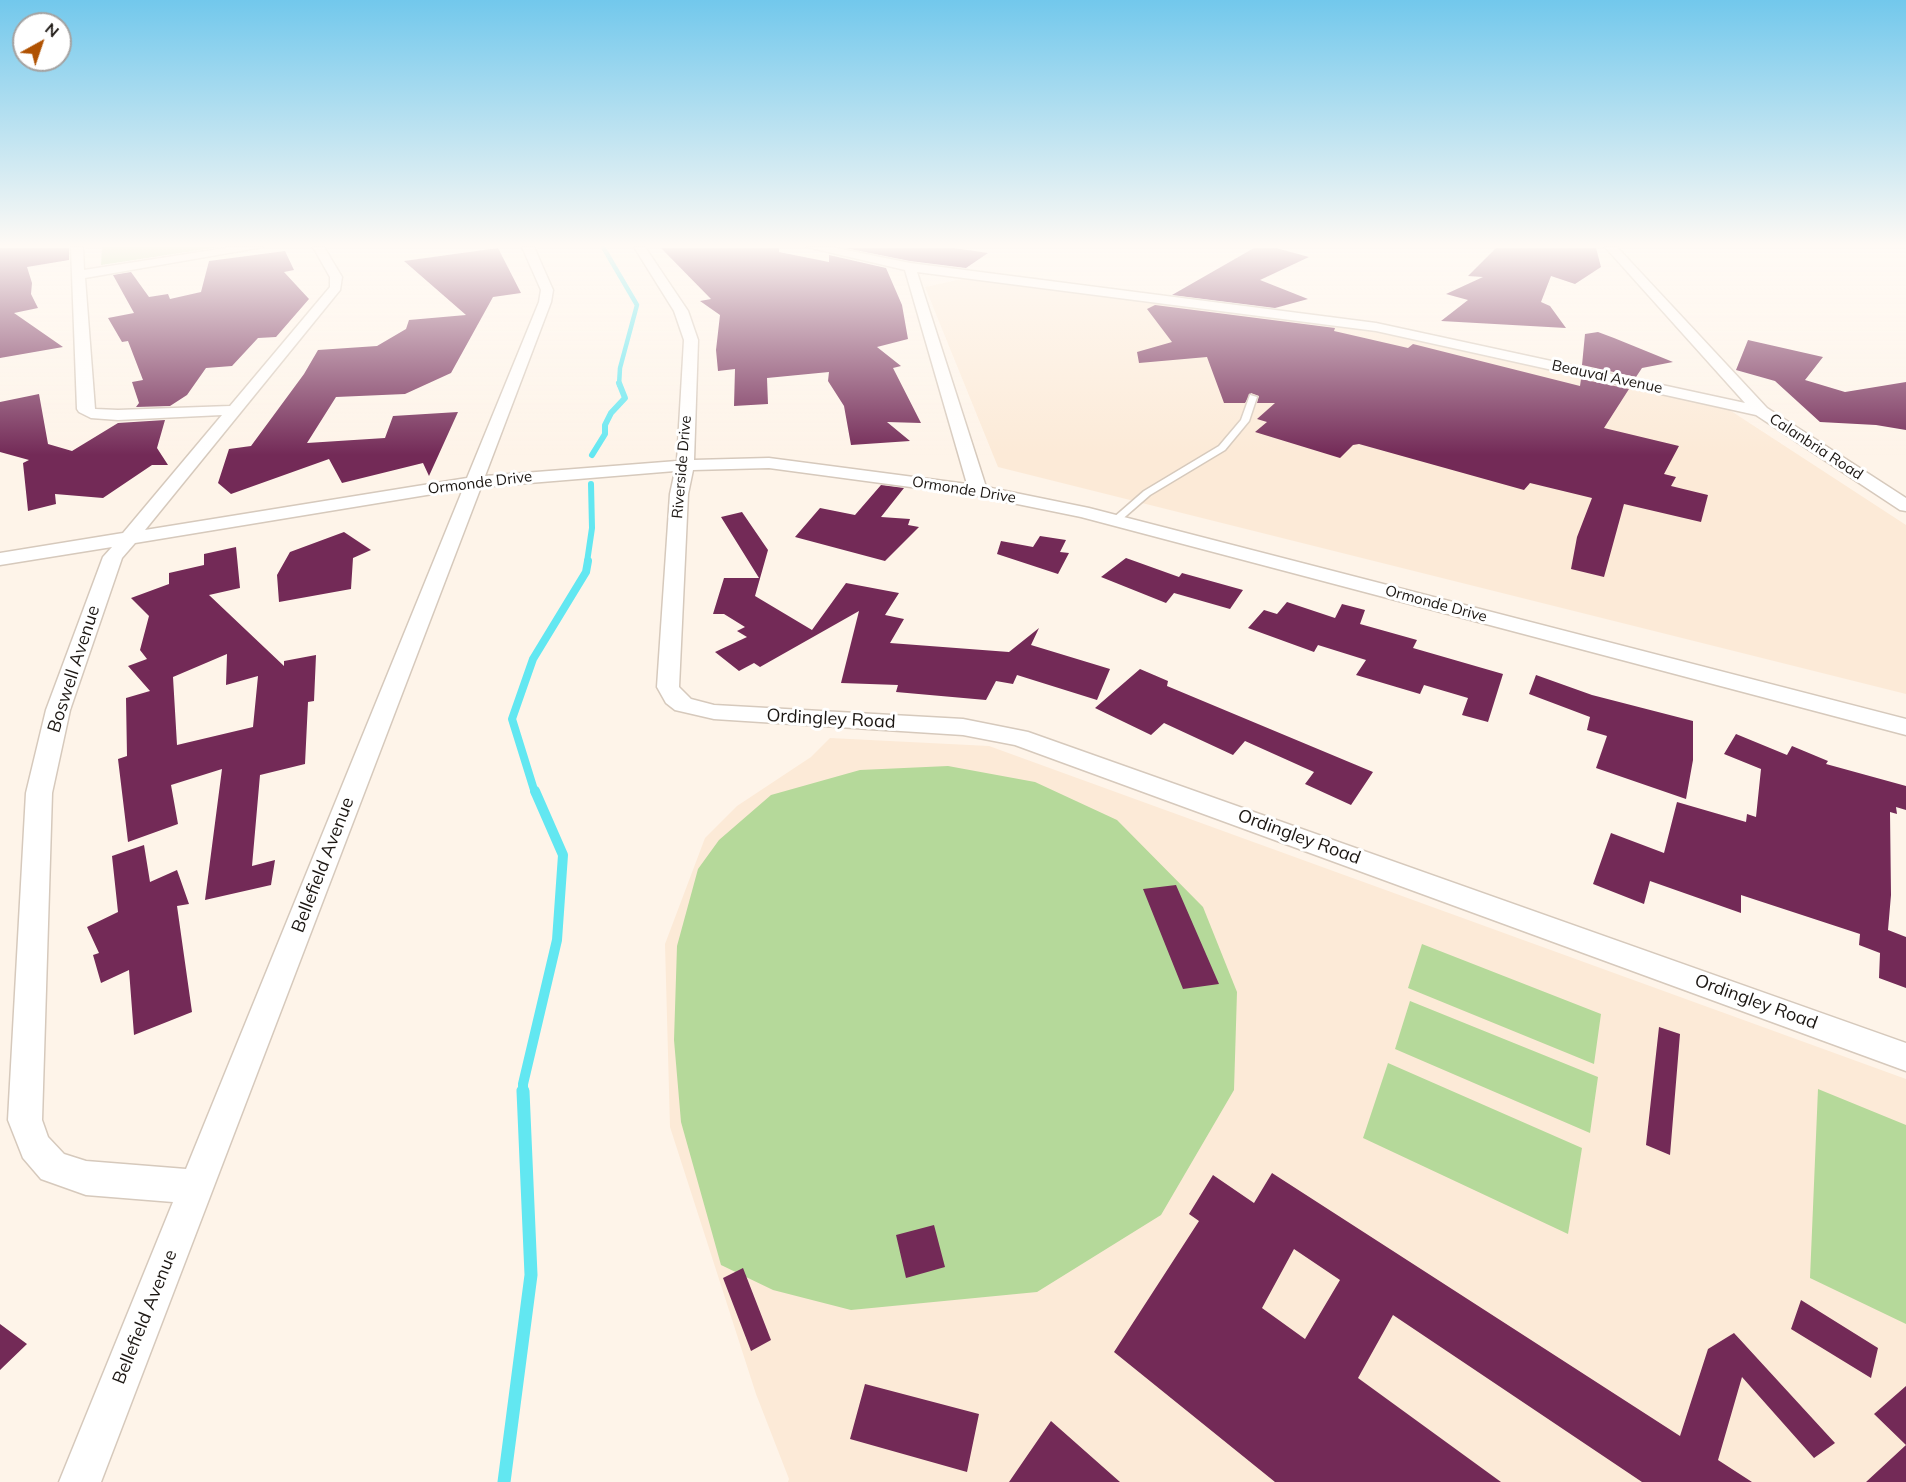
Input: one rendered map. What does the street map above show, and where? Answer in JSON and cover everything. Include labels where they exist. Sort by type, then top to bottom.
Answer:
[{"type":"street","points":[[80,316],[85,409],[91,413],[118,415],[236,410]]},
{"type":"street","name":"Boswell Avenue","points":[[196,1187],[86,1178],[53,1167],[35,1147],[25,1120],[30,1061],[39,793],[58,710],[113,557],[312,316]]},
{"type":"street","name":"Bellefield Avenue","points":[[80,1482],[539,316]]},
{"type":"street","name":"Riverside Drive","points":[[674,698],[668,687],[668,677],[679,494],[685,465],[690,332],[683,316]]},
{"type":"street","points":[[925,316],[978,491]]},
{"type":"street","name":"Beauval Avenue","points":[[1292,316],[1376,327],[1761,411]]},
{"type":"street","name":"Calanbria Road","points":[[1673,316],[1761,411],[1906,506]]},
{"type":"street","name":"Ormonde Drive","points":[[0,559],[473,482],[685,465],[769,463],[978,491],[1116,520],[1906,727]]},
{"type":"street","name":"Ordingley Road","points":[[674,698],[683,705],[714,712],[945,726],[989,730],[1020,738],[1906,1057]]},
{"type":"lane","points":[[1116,520],[1147,493],[1209,459],[1222,448],[1245,421],[1253,397]]},
{"type":"shaded area","points":[[937,316],[1289,316],[1358,325],[1728,409],[1906,525],[1906,694],[998,467]]},
{"type":"shaded area","points":[[830,738],[989,746],[1906,1079],[1906,1482],[788,1482],[789,1479],[756,1394],[670,1127],[665,944],[705,838],[737,806],[811,757]]},
{"type":"green space","points":[[948,766],[1035,782],[1117,820],[1203,907],[1237,992],[1234,1090],[1161,1215],[1037,1292],[851,1310],[773,1290],[721,1265],[681,1122],[674,1040],[677,946],[698,869],[719,840],[771,795],[860,770]]},
{"type":"green space","points":[[1422,944],[1601,1014],[1594,1064],[1408,988]]},
{"type":"green space","points":[[1410,1001],[1598,1077],[1590,1133],[1395,1049]]},
{"type":"green space","points":[[1388,1063],[1582,1148],[1568,1234],[1363,1138]]},
{"type":"green space","points":[[1818,1089],[1906,1125],[1906,1324],[1810,1278]]},
{"type":"building","points":[[0,316],[19,316],[63,347],[0,358]]},
{"type":"building","points":[[294,316],[276,337],[258,338],[232,366],[206,368],[187,395],[170,406],[136,407],[139,403],[132,382],[143,380],[128,341],[122,342],[108,318]]},
{"type":"building","points":[[482,316],[451,373],[405,394],[336,397],[307,443],[385,438],[393,416],[458,412],[429,476],[423,463],[342,483],[329,459],[231,494],[218,483],[229,449],[251,446],[304,374],[318,350],[377,346],[406,329],[409,320]]},
{"type":"building","points":[[720,316],[904,316],[908,339],[877,347],[901,366],[893,368],[921,423],[887,422],[910,441],[851,445],[844,406],[828,381],[829,372],[767,378],[768,404],[734,406],[735,369],[718,371],[716,350]]},
{"type":"building","points":[[1152,316],[1242,316],[1335,328],[1334,331],[1408,348],[1413,344],[1580,386],[1581,379],[1629,389],[1604,428],[1679,446],[1664,474],[1676,477],[1671,486],[1708,495],[1701,522],[1624,504],[1604,577],[1571,569],[1577,537],[1592,498],[1530,483],[1524,490],[1359,444],[1353,445],[1340,458],[1255,432],[1267,422],[1257,419],[1275,403],[1257,403],[1259,396],[1251,393],[1245,403],[1224,403],[1207,357],[1139,363],[1137,352],[1172,342]]},
{"type":"building","points":[[1447,316],[1557,316],[1566,328],[1441,321]]},
{"type":"building","points":[[1598,332],[1673,362],[1642,368],[1636,377],[1582,365],[1585,334]]},
{"type":"building","points":[[1748,340],[1823,357],[1805,380],[1845,392],[1906,382],[1906,430],[1876,425],[1820,422],[1775,381],[1736,370]]},
{"type":"building","points":[[39,394],[48,444],[72,451],[118,423],[165,420],[157,448],[168,465],[152,465],[103,498],[55,494],[56,504],[28,511],[23,463],[29,460],[0,452],[0,402]]},
{"type":"building","points":[[881,485],[904,488],[881,517],[910,519],[908,525],[919,527],[885,561],[795,537],[820,508],[855,515]]},
{"type":"building","points":[[742,512],[768,550],[755,596],[812,630],[846,583],[899,593],[885,615],[904,619],[890,643],[1009,652],[1039,628],[1031,645],[1110,669],[1097,700],[1017,675],[1013,684],[996,681],[986,700],[896,692],[898,685],[841,683],[859,611],[760,667],[754,663],[739,671],[715,652],[747,637],[737,631],[745,627],[724,614],[713,614],[724,578],[759,578],[721,517]]},
{"type":"building","points":[[344,532],[371,550],[353,558],[351,589],[279,602],[277,575],[290,552]]},
{"type":"building","points":[[1040,536],[1066,540],[1060,552],[1069,553],[1058,574],[997,554],[1001,541],[1033,547]]},
{"type":"building","points":[[236,547],[240,588],[209,595],[284,666],[284,661],[316,655],[314,701],[308,702],[305,764],[260,775],[252,866],[275,860],[271,885],[205,900],[222,769],[171,785],[178,824],[128,842],[118,759],[127,756],[126,698],[150,691],[128,666],[147,659],[140,650],[149,616],[131,598],[169,584],[169,573],[204,565],[204,554]],"holes":[[[227,654],[226,685],[258,676],[253,727],[177,745],[173,677]]]},
{"type":"building","points":[[1126,558],[1179,577],[1182,573],[1243,590],[1230,609],[1174,593],[1166,603],[1101,577]]},
{"type":"building","points":[[1287,602],[1335,618],[1342,604],[1365,610],[1360,624],[1417,640],[1413,648],[1503,674],[1488,722],[1462,715],[1468,698],[1424,685],[1420,694],[1356,675],[1366,660],[1318,645],[1314,652],[1248,628],[1264,610],[1277,614]]},
{"type":"building","points":[[1140,669],[1168,681],[1167,686],[1373,772],[1351,805],[1305,784],[1314,772],[1245,741],[1233,755],[1164,723],[1151,735],[1095,708]]},
{"type":"building","points":[[1536,675],[1592,695],[1693,721],[1693,760],[1686,799],[1596,768],[1607,736],[1587,730],[1590,717],[1529,694]]},
{"type":"building","points":[[1736,734],[1787,755],[1792,746],[1828,761],[1826,764],[1906,786],[1906,810],[1896,807],[1897,814],[1890,812],[1891,895],[1888,930],[1906,937],[1906,988],[1879,978],[1880,953],[1859,945],[1860,934],[1741,895],[1741,913],[1650,881],[1644,904],[1593,884],[1611,833],[1664,853],[1677,802],[1746,822],[1747,814],[1756,817],[1761,769],[1724,754]]},
{"type":"building","points":[[144,845],[150,882],[177,870],[189,904],[177,906],[192,1012],[134,1035],[129,970],[101,983],[93,955],[99,953],[87,927],[118,912],[112,856]]},
{"type":"building","points":[[1176,885],[1219,984],[1183,989],[1143,889]]},
{"type":"building","points":[[1659,1027],[1680,1034],[1670,1155],[1646,1145]]},
{"type":"building","points":[[1272,1173],[1680,1436],[1708,1349],[1734,1333],[1835,1443],[1814,1458],[1742,1377],[1718,1460],[1752,1482],[1642,1482],[1393,1315],[1358,1378],[1501,1482],[1275,1482],[1114,1352],[1199,1221],[1189,1214],[1213,1175],[1254,1203]],"holes":[[[1294,1249],[1340,1280],[1305,1339],[1262,1308]]]},
{"type":"building","points":[[934,1225],[945,1267],[906,1278],[896,1235]]},
{"type":"building","points":[[743,1268],[771,1340],[751,1351],[723,1278]]},
{"type":"building","points":[[1801,1300],[1878,1348],[1871,1378],[1791,1329]]},
{"type":"building","points":[[0,1324],[27,1344],[0,1370]]},
{"type":"building","points":[[865,1384],[979,1414],[967,1472],[850,1439]]},
{"type":"building","points":[[1906,1386],[1906,1445],[1874,1414]]},
{"type":"building","points":[[1051,1421],[1120,1482],[1009,1482]]},
{"type":"building","points":[[1906,1445],[1906,1482],[1866,1482]]},
{"type":"waterway","points":[[619,383],[620,368],[634,316]]},
{"type":"waterway","points":[[592,455],[605,434],[605,425],[611,413],[625,398],[619,383]]},
{"type":"waterway","points":[[587,562],[592,528],[591,484]]},
{"type":"waterway","points":[[535,793],[512,719],[533,659],[586,572],[588,561]]},
{"type":"waterway","points":[[523,1091],[557,940],[563,855],[535,791]]},
{"type":"waterway","points":[[504,1482],[531,1275],[523,1091]]}]
